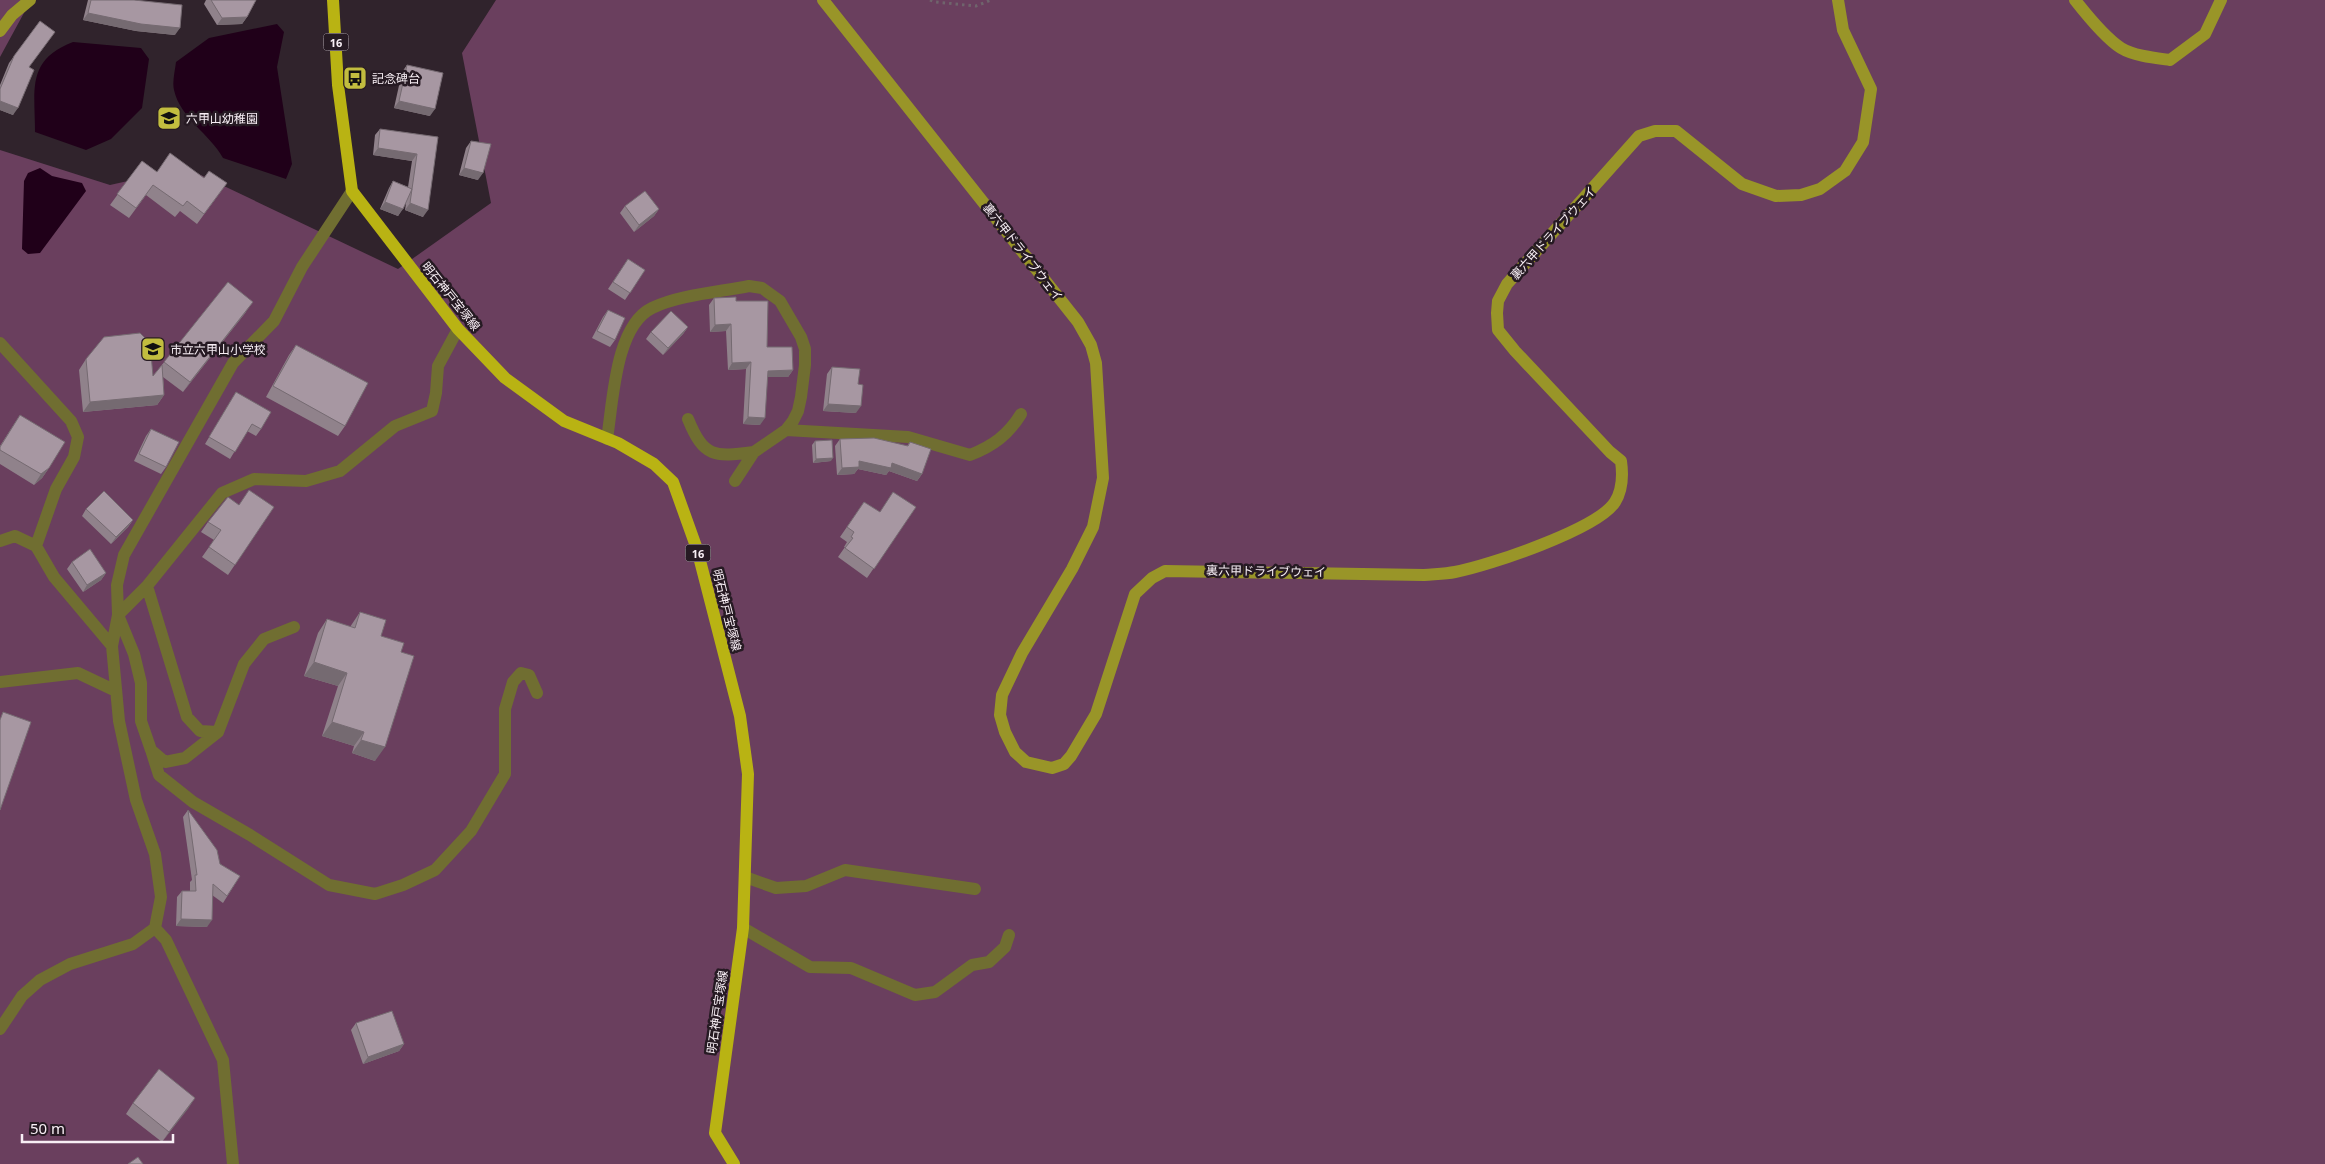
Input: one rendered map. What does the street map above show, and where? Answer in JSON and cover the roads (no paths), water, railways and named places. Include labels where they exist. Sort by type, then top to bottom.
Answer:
[{"type":"main road","name":"16","points":[[333,0],[338,85],[352,191]]},
{"type":"main road","name":"明石神戸宝塚線","points":[[352,191],[458,329],[513,384],[564,421],[607,439],[654,464],[673,482],[697,548],[740,716],[748,774],[742,928],[715,1133],[734,1164]]},
{"type":"street","points":[[0,31],[12,15],[30,0]]},
{"type":"street","name":"裏六甲ドライブウェイ","points":[[823,0],[1078,322],[1091,346],[1096,363],[1099,394],[1103,478],[1093,526],[1072,569],[1022,653],[1002,695],[1000,715],[1015,752],[1026,762],[1052,768],[1064,764],[1068,760],[1096,714],[1135,594],[1152,578],[1165,571],[1455,573],[1547,543],[1596,518],[1615,502],[1623,478],[1621,461],[1610,452],[1515,351],[1498,330],[1496,313],[1498,302],[1507,284],[1639,136],[1655,131],[1676,132],[1742,184],[1776,196],[1801,195],[1820,189],[1845,171],[1863,142],[1871,90],[1843,30],[1838,0]]},
{"type":"street","points":[[2075,0],[2086,14],[2122,48],[2152,58],[2170,60],[2205,34],[2220,0]]},
{"type":"street","points":[[0,1029],[22,996],[40,980],[70,964],[133,944],[154,928],[161,897],[155,854],[136,800],[118,721],[112,646],[118,615],[117,585],[124,555],[233,363],[274,320],[302,267],[352,191]]},
{"type":"street","points":[[607,439],[618,366],[628,333],[636,321],[650,309],[669,302],[749,286],[762,288],[780,301],[796,325],[805,349],[801,397],[798,411],[786,430],[754,452],[735,481]]},
{"type":"street","points":[[118,615],[147,586],[222,493],[254,480],[306,481],[340,471],[394,426],[432,411],[436,394],[438,366],[458,329]]},
{"type":"street","points":[[0,343],[71,420],[78,438],[74,457],[56,489],[36,546]]},
{"type":"street","points":[[786,430],[908,437],[970,455],[1000,440],[1012,429],[1021,414]]},
{"type":"street","points":[[688,419],[697,440],[706,449],[720,455],[754,452]]},
{"type":"street","points":[[0,541],[15,536],[36,546],[54,577],[112,646]]},
{"type":"street","points":[[147,586],[187,716],[200,731],[218,732]]},
{"type":"street","points":[[118,615],[134,654],[142,683],[141,720],[160,775],[193,802],[250,835],[329,885],[375,894],[434,870],[471,831],[505,774],[505,709],[513,682],[521,673],[529,675],[537,693]]},
{"type":"street","points":[[151,750],[164,762],[185,758],[218,732],[244,664],[264,639],[294,626]]},
{"type":"street","points":[[0,682],[78,673],[116,691]]},
{"type":"street","points":[[745,877],[776,888],[806,886],[845,870],[975,889]]},
{"type":"street","points":[[154,928],[166,940],[223,1060],[233,1164]]},
{"type":"street","points":[[742,928],[810,967],[851,968],[916,995],[935,992],[972,965],[990,962],[1005,947],[1009,935]]},
{"type":"place","name":"記念碑台","points":[[355,78]]},
{"type":"place","name":"六甲山幼稚園","points":[[169,118]]},
{"type":"place","name":"市立六甲山小学校","points":[[153,349]]}]
